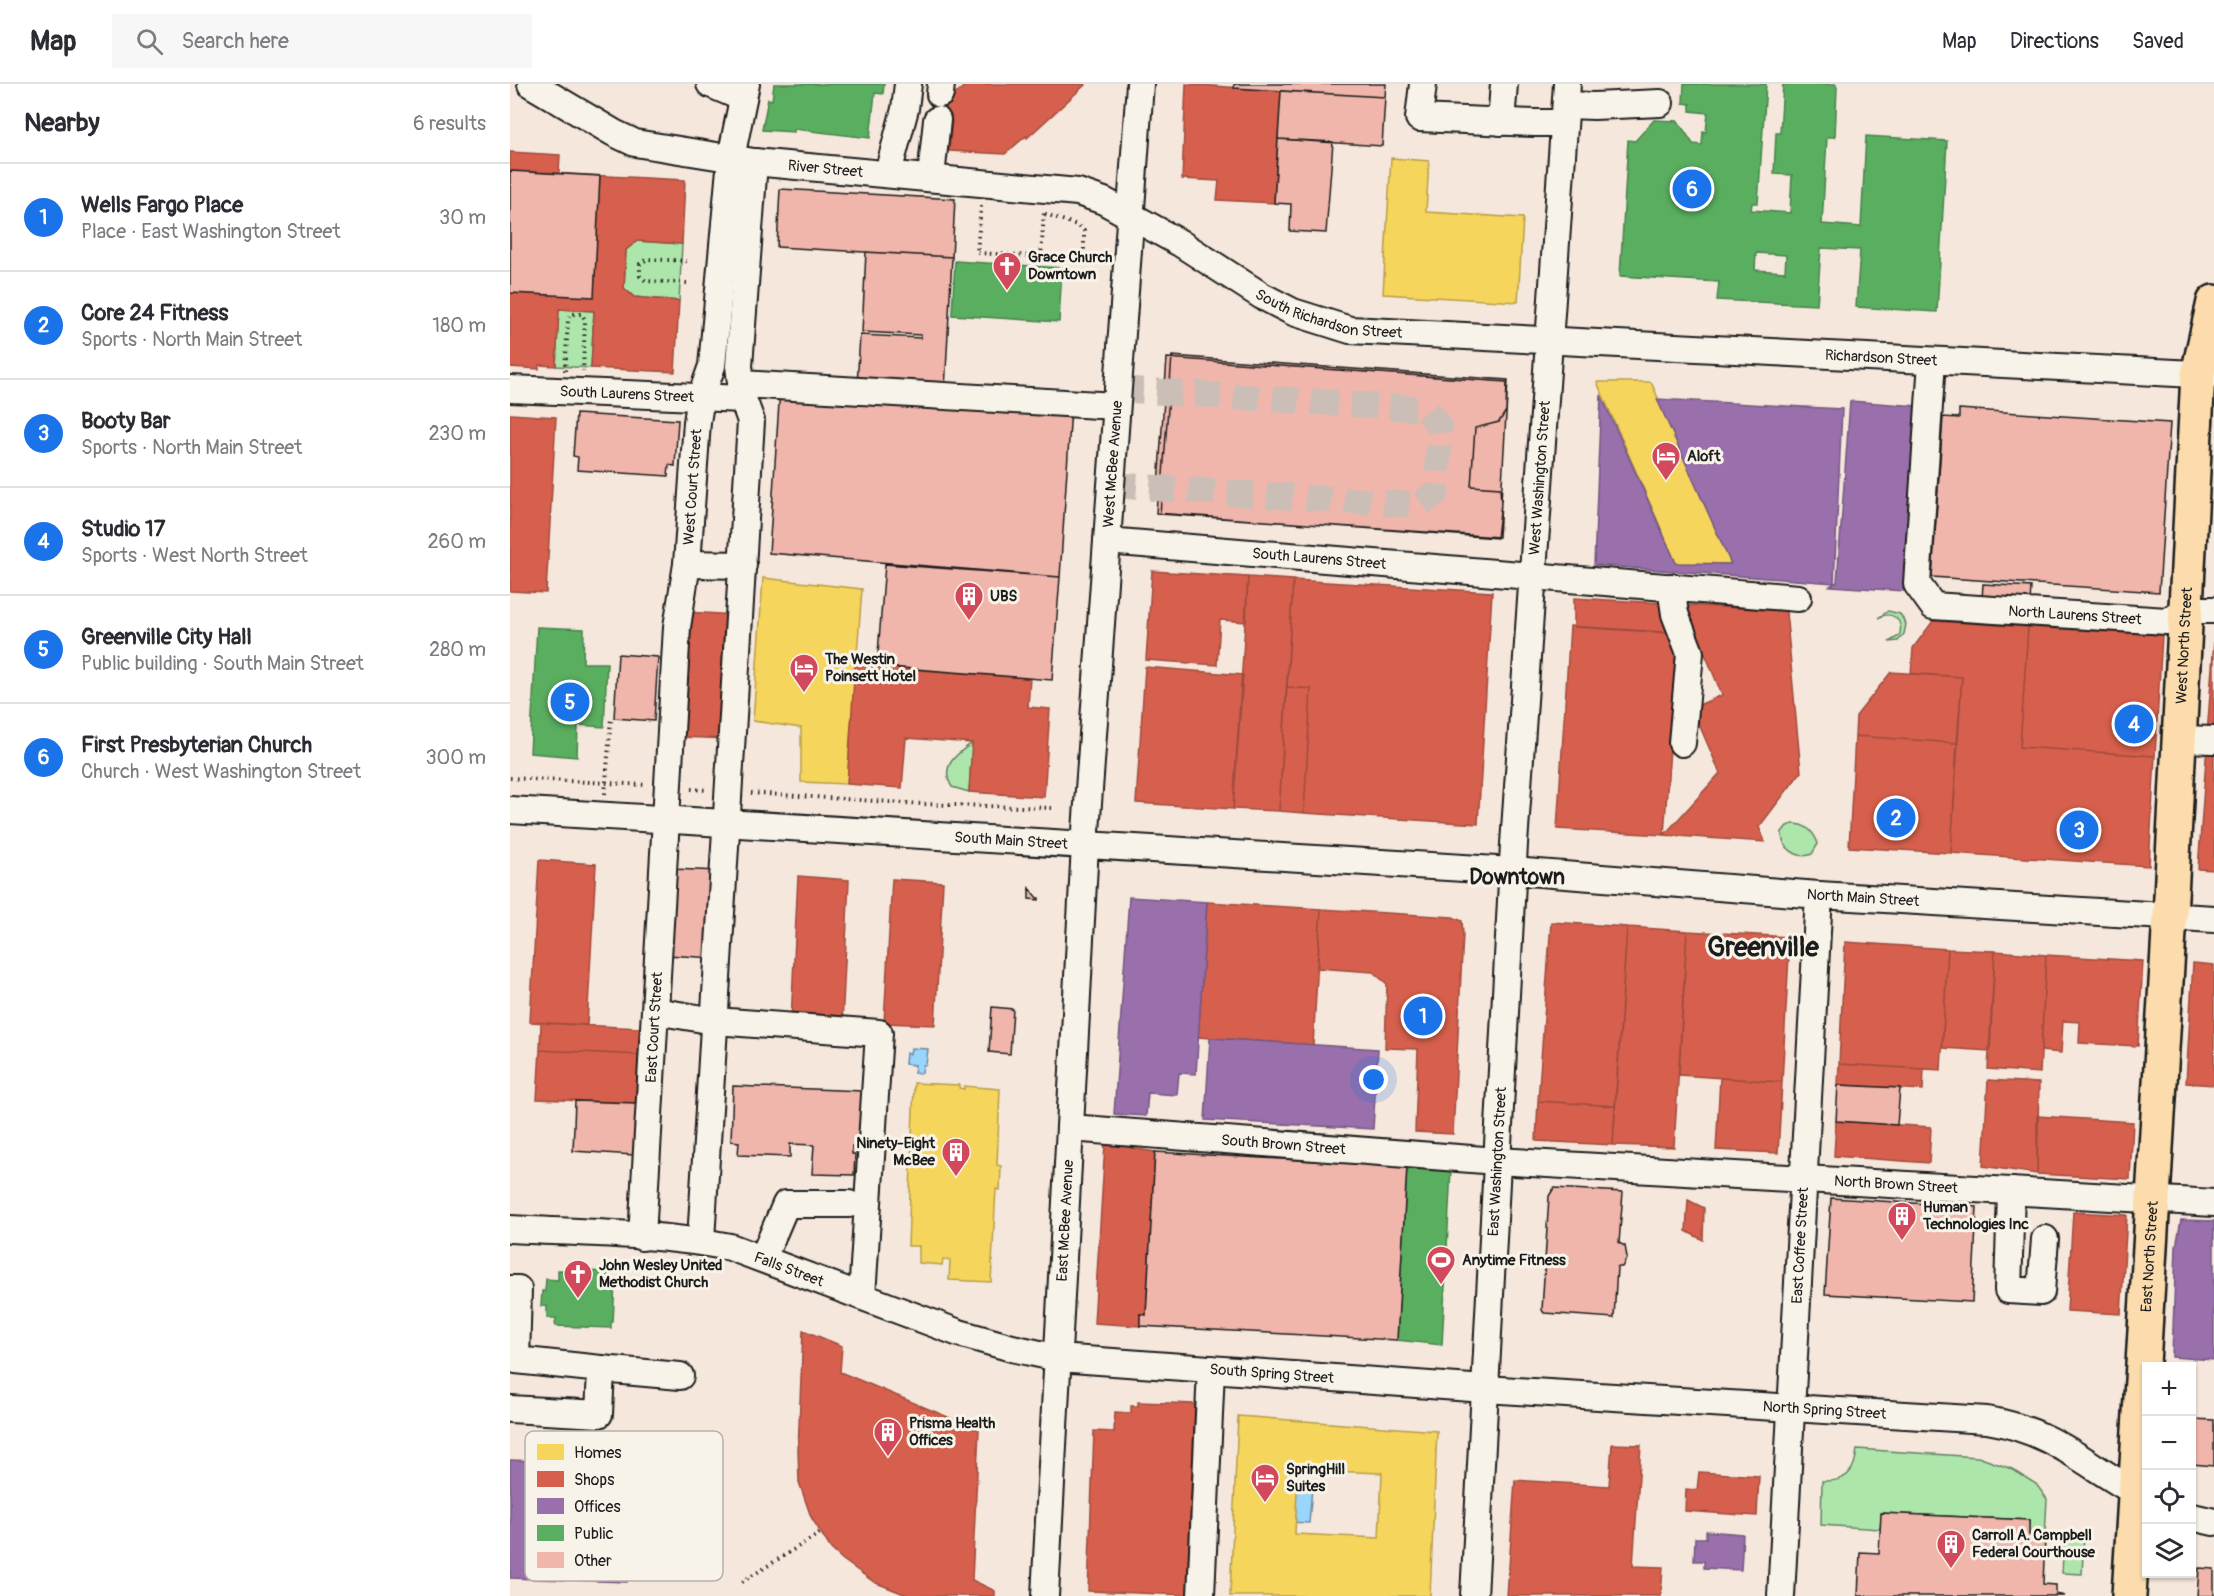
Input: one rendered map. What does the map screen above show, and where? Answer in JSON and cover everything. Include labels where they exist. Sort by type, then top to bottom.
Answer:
[{"type":"main road","name":"West North Street","points":[[2170,916],[2180,739],[2200,610],[2206,375],[2214,302]]},
{"type":"main road","name":"East North Street","points":[[2129,1596],[2141,1495],[2153,1199],[2170,916]]},
{"type":"street","name":"River Street","points":[[531,84],[635,143],[742,160],[1077,192],[1104,201],[1130,216]]},
{"type":"street","points":[[701,1240],[751,421],[742,391],[739,366],[745,91],[710,84]]},
{"type":"street","points":[[888,173],[905,109],[908,84]]},
{"type":"street","name":"West McBee Avenue","points":[[1085,845],[1140,84]]},
{"type":"street","points":[[1423,84],[1419,118],[1501,122],[1566,104],[1594,106],[1660,103]]},
{"type":"street","points":[[1501,122],[1504,84]]},
{"type":"street","name":"West Washington Street","points":[[1513,871],[1566,104]]},
{"type":"street","points":[[931,177],[937,120]]},
{"type":"street","name":"West Court Street","points":[[665,819],[677,627],[687,564],[700,397],[712,366],[742,160]]},
{"type":"street","name":"South Richardson Street","points":[[1130,216],[1180,243],[1262,296],[1293,312],[1322,322],[1353,330],[1549,341]]},
{"type":"street","name":"Richardson Street","points":[[1549,341],[2206,375]]},
{"type":"street","name":"North Laurens Street","points":[[1932,361],[1917,584],[1933,606],[2167,621],[2200,610]]},
{"type":"street","name":"South Laurens Street","points":[[510,389],[700,397],[742,391],[1116,406]]},
{"type":"street","name":"South Laurens Street","points":[[1107,541],[1533,574]]},
{"type":"street","points":[[687,564],[743,565]]},
{"type":"street","points":[[1533,574],[1798,598]]},
{"type":"street","points":[[1671,586],[1675,614],[1690,653],[1682,743]]},
{"type":"street","points":[[2180,739],[2214,740]]},
{"type":"street","name":"South Main Street","points":[[510,810],[1513,871]]},
{"type":"street","name":"East Court Street","points":[[642,1237],[665,819]]},
{"type":"street","name":"East McBee Avenue","points":[[1045,1596],[1085,845]]},
{"type":"street","name":"North Main Street","points":[[1513,871],[1819,895],[2214,919]]},
{"type":"street","name":"East Washington Street","points":[[1474,1596],[1513,871]]},
{"type":"street","name":"East Coffee Street","points":[[1781,1596],[1819,895]]},
{"type":"street","points":[[655,1011],[715,1021],[879,1033],[862,1296]]},
{"type":"street","name":"South Brown Street","points":[[1070,1128],[1497,1161]]},
{"type":"street","name":"North Brown Street","points":[[1497,1161],[2214,1203]]},
{"type":"street","points":[[2011,1191],[2008,1290],[2041,1292],[2045,1239]]},
{"type":"street","points":[[763,1258],[786,1204],[849,1204]]},
{"type":"street","name":"Falls Street","points":[[510,1229],[701,1240],[730,1246],[959,1333],[1058,1358]]},
{"type":"street","points":[[510,1288],[518,1289],[513,1360],[680,1376]]},
{"type":"street","name":"South Spring Street","points":[[1058,1358],[1485,1389]]},
{"type":"street","points":[[510,1409],[599,1414],[601,1369]]},
{"type":"street","points":[[1201,1596],[1211,1369]]},
{"type":"street","name":"North Spring Street","points":[[1485,1389],[1988,1420],[2013,1424],[2075,1453],[2141,1495]]},
{"type":"street","points":[[2196,1518],[2214,1522]]},
{"type":"path","points":[[990,207],[980,206],[977,254],[1092,259]]},
{"type":"path","points":[[1038,211],[1077,225],[1084,231],[1084,259]]},
{"type":"path","points":[[1041,256],[1044,213]]},
{"type":"path","points":[[687,283],[646,281],[640,276],[640,264],[647,259],[688,261]]},
{"type":"path","points":[[565,371],[568,320],[571,314],[582,314],[585,320],[583,372]]},
{"type":"path","points":[[603,815],[611,718]]},
{"type":"path","points":[[510,778],[654,786]]},
{"type":"path","points":[[743,792],[921,804],[1053,808]]},
{"type":"path","points":[[742,1582],[820,1533]]},
{"type":"green space","points":[[637,241],[682,244],[679,301],[634,297],[624,288],[626,250]]},
{"type":"green space","points":[[559,309],[594,311],[591,368],[556,366]]},
{"type":"green space","points":[[1888,611],[1900,614],[1906,624],[1904,634],[1898,641],[1889,642],[1899,636],[1899,621],[1888,615],[1878,618]]},
{"type":"green space","points":[[972,743],[969,792],[952,787],[948,773],[956,756]]},
{"type":"green space","points":[[1793,824],[1806,827],[1814,836],[1818,844],[1812,854],[1796,854],[1784,843],[1782,832],[1787,826]]},
{"type":"green space","points":[[1857,1449],[1978,1457],[2012,1469],[2036,1484],[2047,1499],[2045,1536],[2029,1535],[2029,1520],[1882,1513],[1880,1529],[1821,1525],[1822,1481],[1838,1480],[1848,1474],[1854,1464]]},
{"type":"green space","points":[[2064,1537],[2084,1537],[2082,1574],[2062,1573]]},
{"type":"water","points":[[911,1048],[928,1049],[926,1065],[923,1065],[922,1073],[914,1073],[915,1065],[905,1064],[906,1053],[910,1054]]},
{"type":"water","points":[[1292,1487],[1312,1488],[1309,1523],[1290,1522]]},
{"type":"building: Homes","points":[[1391,158],[1429,161],[1426,212],[1523,218],[1518,302],[1383,294]]},
{"type":"building: Homes","name":"Aloft","points":[[1597,382],[1651,382],[1731,564],[1676,563]]},
{"type":"building: Homes","name":"The Westin Poinsett Hotel","points":[[763,578],[862,589],[847,784],[801,782],[801,728],[753,721]]},
{"type":"building: Homes","name":"Ninety-Eight McBee","points":[[914,1083],[959,1085],[959,1088],[964,1089],[964,1086],[1000,1089],[997,1165],[1001,1166],[1000,1190],[996,1189],[991,1282],[949,1280],[950,1260],[943,1260],[942,1265],[919,1263],[919,1246],[908,1246]]},
{"type":"building: Homes","name":"SpringHill Suites","points":[[1238,1416],[1437,1431],[1430,1596],[1230,1596]],"holes":[[[1298,1470],[1382,1473],[1379,1538],[1295,1534]]]},
{"type":"building: Shops","points":[[967,84],[1085,85],[1027,138],[1026,136],[1005,154],[949,151],[952,121],[930,120],[932,94],[954,95]]},
{"type":"building: Shops","points":[[1186,84],[1281,91],[1274,203],[1217,200],[1219,181],[1182,179]]},
{"type":"building: Shops","points":[[510,152],[560,155],[559,173],[510,171]]},
{"type":"building: Shops","points":[[510,171],[685,180],[682,244],[637,241],[626,250],[624,288],[634,297],[679,301],[675,372],[591,368],[594,311],[559,309],[556,366],[539,365],[539,369],[510,367]]},
{"type":"building: Shops","points":[[510,414],[556,417],[546,593],[510,591]]},
{"type":"building: Shops","points":[[1152,571],[1248,577],[1246,622],[1220,620],[1217,665],[1146,660]]},
{"type":"building: Shops","points":[[1248,577],[1293,580],[1279,811],[1233,809]]},
{"type":"building: Shops","points":[[1293,580],[1492,592],[1478,824],[1304,813],[1311,689],[1287,687]]},
{"type":"building: Shops","points":[[1574,598],[1661,603],[1670,633],[1574,627]]},
{"type":"building: Shops","points":[[1685,605],[1786,611],[1801,772],[1759,827],[1765,842],[1664,835],[1720,773],[1692,708],[1722,695]]},
{"type":"building: Shops","points":[[686,612],[737,615],[729,739],[679,737]]},
{"type":"building: Shops","points":[[1933,621],[2028,627],[2020,747],[2155,756],[2149,866],[1951,853],[1962,677],[1911,674],[1913,648]]},
{"type":"building: Shops","points":[[1570,626],[1678,633],[1664,835],[1557,829]]},
{"type":"building: Shops","points":[[2028,627],[2162,635],[2155,756],[2020,747]]},
{"type":"building: Shops","points":[[2214,641],[2214,735],[2207,735]]},
{"type":"building: Shops","points":[[855,665],[1030,678],[1028,707],[1050,709],[1044,797],[969,792],[972,743],[906,738],[902,788],[847,784]]},
{"type":"building: Shops","points":[[1145,667],[1243,675],[1233,809],[1136,803]]},
{"type":"building: Shops","points":[[1891,672],[1962,677],[1957,743],[1855,736],[1856,716]]},
{"type":"building: Shops","points":[[1287,687],[1311,689],[1304,813],[1279,811]]},
{"type":"building: Shops","points":[[1855,736],[1957,743],[1951,853],[1849,847]]},
{"type":"building: Shops","points":[[2207,745],[2214,746],[2214,870],[2198,869]]},
{"type":"building: Shops","points":[[539,860],[596,864],[587,1025],[530,1022]]},
{"type":"building: Shops","points":[[798,876],[849,880],[842,1024],[791,1021]]},
{"type":"building: Shops","points":[[892,879],[943,882],[935,1025],[884,1023]]},
{"type":"building: Shops","points":[[1207,902],[1321,909],[1313,1045],[1198,1037]]},
{"type":"building: Shops","points":[[1321,909],[1453,917],[1462,921],[1453,1134],[1415,1132],[1418,1049],[1385,1048],[1387,984],[1373,972],[1317,968]]},
{"type":"building: Shops","points":[[1551,922],[1627,927],[1615,1106],[1538,1101]]},
{"type":"building: Shops","points":[[1627,927],[1687,931],[1674,1147],[1613,1145]]},
{"type":"building: Shops","points":[[1687,931],[1790,937],[1782,1082],[1679,1075]]},
{"type":"building: Shops","points":[[1845,942],[1948,949],[1941,1070],[1839,1064]]},
{"type":"building: Shops","points":[[1948,949],[1995,951],[1990,1051],[1942,1048]]},
{"type":"building: Shops","points":[[1995,951],[2046,955],[2040,1073],[1988,1069]]},
{"type":"building: Shops","points":[[2046,955],[2143,961],[2138,1046],[2079,1043],[2080,1022],[2063,1021],[2061,1053],[2041,1051]]},
{"type":"building: Shops","points":[[2193,963],[2214,965],[2214,1085],[2186,1083]]},
{"type":"building: Shops","points":[[541,1023],[640,1028],[639,1055],[540,1050]]},
{"type":"building: Shops","points":[[540,1050],[639,1055],[636,1103],[537,1099]]},
{"type":"building: Shops","points":[[1839,1064],[1924,1069],[1923,1090],[1838,1085]]},
{"type":"building: Shops","points":[[1720,1078],[1782,1082],[1778,1153],[1716,1150]]},
{"type":"building: Shops","points":[[1988,1080],[2039,1083],[2037,1174],[1983,1166]]},
{"type":"building: Shops","points":[[1538,1101],[1615,1106],[1613,1145],[1536,1141]]},
{"type":"building: Shops","points":[[2037,1116],[2133,1122],[2130,1179],[2037,1174]]},
{"type":"building: Shops","points":[[1836,1121],[1931,1127],[1929,1163],[1834,1156]]},
{"type":"building: Shops","points":[[1110,1142],[1131,1144],[1130,1148],[1155,1152],[1146,1315],[1140,1314],[1140,1326],[1094,1323],[1105,1144]]},
{"type":"building: Shops","points":[[1688,1200],[1704,1208],[1703,1240],[1686,1231]]},
{"type":"building: Shops","points":[[2073,1212],[2127,1215],[2121,1314],[2067,1311]]},
{"type":"building: Shops","name":"Prisma Health Offices","points":[[803,1330],[842,1346],[840,1372],[979,1430],[972,1580],[995,1591],[995,1596],[909,1596],[874,1582],[831,1549],[811,1517],[799,1482],[798,1450]]},
{"type":"building: Shops","points":[[1138,1402],[1195,1404],[1187,1595],[1088,1591],[1094,1431],[1114,1432],[1115,1412],[1131,1413],[1131,1406],[1138,1406]]},
{"type":"building: Shops","points":[[1612,1444],[1641,1445],[1633,1566],[1663,1567],[1661,1596],[1507,1596],[1515,1480],[1609,1486]]},
{"type":"building: Shops","points":[[1699,1472],[1759,1476],[1757,1516],[1685,1511],[1686,1489],[1697,1490]]},
{"type":"building: Offices","points":[[1601,395],[1676,563],[1731,564],[1657,399],[1842,409],[1834,583],[1594,565]]},
{"type":"building: Offices","points":[[1850,401],[1918,406],[1904,591],[1830,586],[1837,582]]},
{"type":"building: Offices","points":[[1129,897],[1207,902],[1196,1074],[1179,1073],[1177,1095],[1148,1093],[1146,1116],[1114,1114]]},
{"type":"building: Offices","points":[[1210,1038],[1378,1049],[1373,1129],[1205,1120]]},
{"type":"building: Offices","points":[[2181,1220],[2214,1221],[2214,1360],[2172,1357],[2176,1247]]},
{"type":"building: Offices","points":[[510,1460],[525,1460],[525,1579],[510,1578]]},
{"type":"building: Offices","points":[[1706,1531],[1743,1534],[1741,1570],[1704,1568],[1704,1561],[1694,1561],[1695,1538],[1706,1538]]},
{"type":"building: Public","points":[[774,84],[884,84],[883,94],[875,93],[870,138],[794,129],[794,132],[762,130],[768,99],[772,100]]},
{"type":"building: Public","points":[[1684,84],[1766,84],[1758,203],[1752,203],[1751,210],[1790,213],[1792,175],[1774,174],[1776,133],[1780,133],[1783,84],[1836,84],[1835,137],[1827,137],[1822,224],[1861,227],[1866,136],[1947,141],[1937,312],[1856,307],[1860,250],[1821,248],[1817,305],[1717,300],[1719,282],[1620,276],[1628,140],[1635,141],[1654,120],[1678,121],[1693,144],[1702,145],[1708,113],[1690,111],[1690,104],[1683,103]],"holes":[[[1756,253],[1786,255],[1785,272],[1755,270]]]},
{"type":"building: Public","name":"Grace Church Downtown","points":[[955,261],[1062,268],[1059,322],[952,315]]},
{"type":"building: Public","points":[[537,627],[584,629],[583,663],[607,663],[604,727],[578,725],[577,757],[530,753]]},
{"type":"building: Public","points":[[1407,1166],[1451,1169],[1442,1345],[1397,1340]]},
{"type":"building: Public","name":"John Wesley United Methodist Church","points":[[558,1270],[609,1272],[609,1281],[615,1281],[611,1328],[555,1326],[556,1318],[547,1318],[547,1306],[541,1306],[542,1291],[545,1291],[546,1279],[558,1280]]},
{"type":"building: Other","points":[[1234,84],[1386,84],[1385,97],[1234,88]]},
{"type":"building: Other","points":[[1281,91],[1385,97],[1382,146],[1278,139]]},
{"type":"building: Other","points":[[1278,139],[1333,142],[1326,233],[1290,231],[1291,204],[1274,203]]},
{"type":"building: Other","points":[[510,171],[600,176],[594,297],[510,293]]},
{"type":"building: Other","points":[[780,189],[955,199],[952,257],[777,247]]},
{"type":"building: Other","points":[[866,252],[952,257],[945,390],[857,386],[860,335],[921,338],[921,335],[862,332]]},
{"type":"building: Other","points":[[1172,356],[1508,380],[1499,537],[1160,514]]},
{"type":"building: Other","points":[[1167,358],[1507,382],[1506,411],[1499,422],[1475,428],[1471,486],[1500,488],[1501,503],[1497,538],[1156,513]]},
{"type":"building: Other","points":[[780,388],[1071,408],[1060,577],[769,553]]},
{"type":"building: Other","points":[[1959,409],[2170,423],[2159,592],[1932,577],[1943,417],[1959,418]]},
{"type":"building: Other","points":[[576,414],[678,420],[675,466],[669,465],[668,476],[577,470],[578,457],[573,456]]},
{"type":"building: Other","name":"UBS","points":[[885,564],[1060,577],[1052,680],[877,666]]},
{"type":"building: Other","points":[[1983,584],[2031,587],[2030,602],[1982,599]]},
{"type":"building: Other","points":[[618,654],[658,657],[654,721],[614,718]]},
{"type":"building: Other","points":[[672,869],[719,871],[714,958],[667,955]]},
{"type":"building: Other","points":[[1029,888],[1039,898],[1039,900],[1029,899]]},
{"type":"building: Other","points":[[992,1007],[1013,1009],[1010,1054],[989,1052]]},
{"type":"building: Other","points":[[1838,1085],[1900,1088],[1897,1125],[1836,1121]]},
{"type":"building: Other","points":[[733,1086],[863,1091],[861,1146],[852,1146],[852,1154],[855,1154],[854,1175],[812,1174],[814,1145],[790,1144],[790,1157],[738,1155],[739,1142],[731,1141]]},
{"type":"building: Other","points":[[575,1101],[636,1103],[634,1155],[573,1151]]},
{"type":"building: Other","points":[[1155,1152],[1407,1166],[1397,1340],[1140,1326],[1140,1314],[1146,1315]]},
{"type":"building: Other","points":[[1554,1188],[1623,1192],[1619,1243],[1625,1246],[1627,1257],[1622,1267],[1617,1267],[1614,1318],[1544,1313],[1542,1310],[1549,1196]]},
{"type":"building: Other","name":"Human Technologies Inc","points":[[1831,1198],[1977,1207],[1972,1302],[1825,1294]]},
{"type":"building: Other","points":[[2196,1419],[2214,1420],[2214,1466],[2196,1464]]},
{"type":"building: Other","name":"Carroll A. Campbell Federal Courthouse","points":[[1881,1513],[2029,1520],[2029,1535],[2045,1536],[2043,1584],[2056,1585],[2056,1594],[2065,1596],[1858,1596],[1860,1552],[1879,1553]]},
{"type":"building: Other","points":[[2199,1568],[2214,1569],[2214,1596],[2197,1596]]},
{"type":"tunnel","points":[[1111,485],[1419,505],[1436,493],[1440,427],[1426,409],[1117,389]]},
{"type":"place","name":"First Presbyterian Church","points":[[1692,189]]},
{"type":"place","name":"Grace Church Downtown","points":[[1007,292]]},
{"type":"place","name":"Aloft","points":[[1666,482]]},
{"type":"place","name":"UBS","points":[[969,622]]},
{"type":"place","name":"The Westin Poinsett Hotel","points":[[804,694]]},
{"type":"place","name":"Greenville City Hall","points":[[570,702]]},
{"type":"place","name":"Studio 17","points":[[2134,724]]},
{"type":"place","name":"Core 24 Fitness","points":[[1896,818]]},
{"type":"place","name":"Booty Bar","points":[[2079,830]]},
{"type":"place","name":"Wells Fargo Place","points":[[1423,1016]]},
{"type":"place","name":"Ninety-Eight McBee","points":[[956,1178]]},
{"type":"place","name":"Human Technologies Inc","points":[[1902,1242]]},
{"type":"place","name":"Anytime Fitness","points":[[1441,1286]]},
{"type":"place","name":"John Wesley United Methodist Church","points":[[578,1300]]},
{"type":"place","name":"Prisma Health Offices","points":[[888,1458]]},
{"type":"place","name":"SpringHill Suites","points":[[1265,1504]]},
{"type":"place","name":"Carroll A. Campbell Federal Courthouse","points":[[1951,1570]]},
{"type":"district","name":"Downtown","points":[[1517,877]]},
{"type":"district","name":"Greenville","points":[[1763,947]]}]
